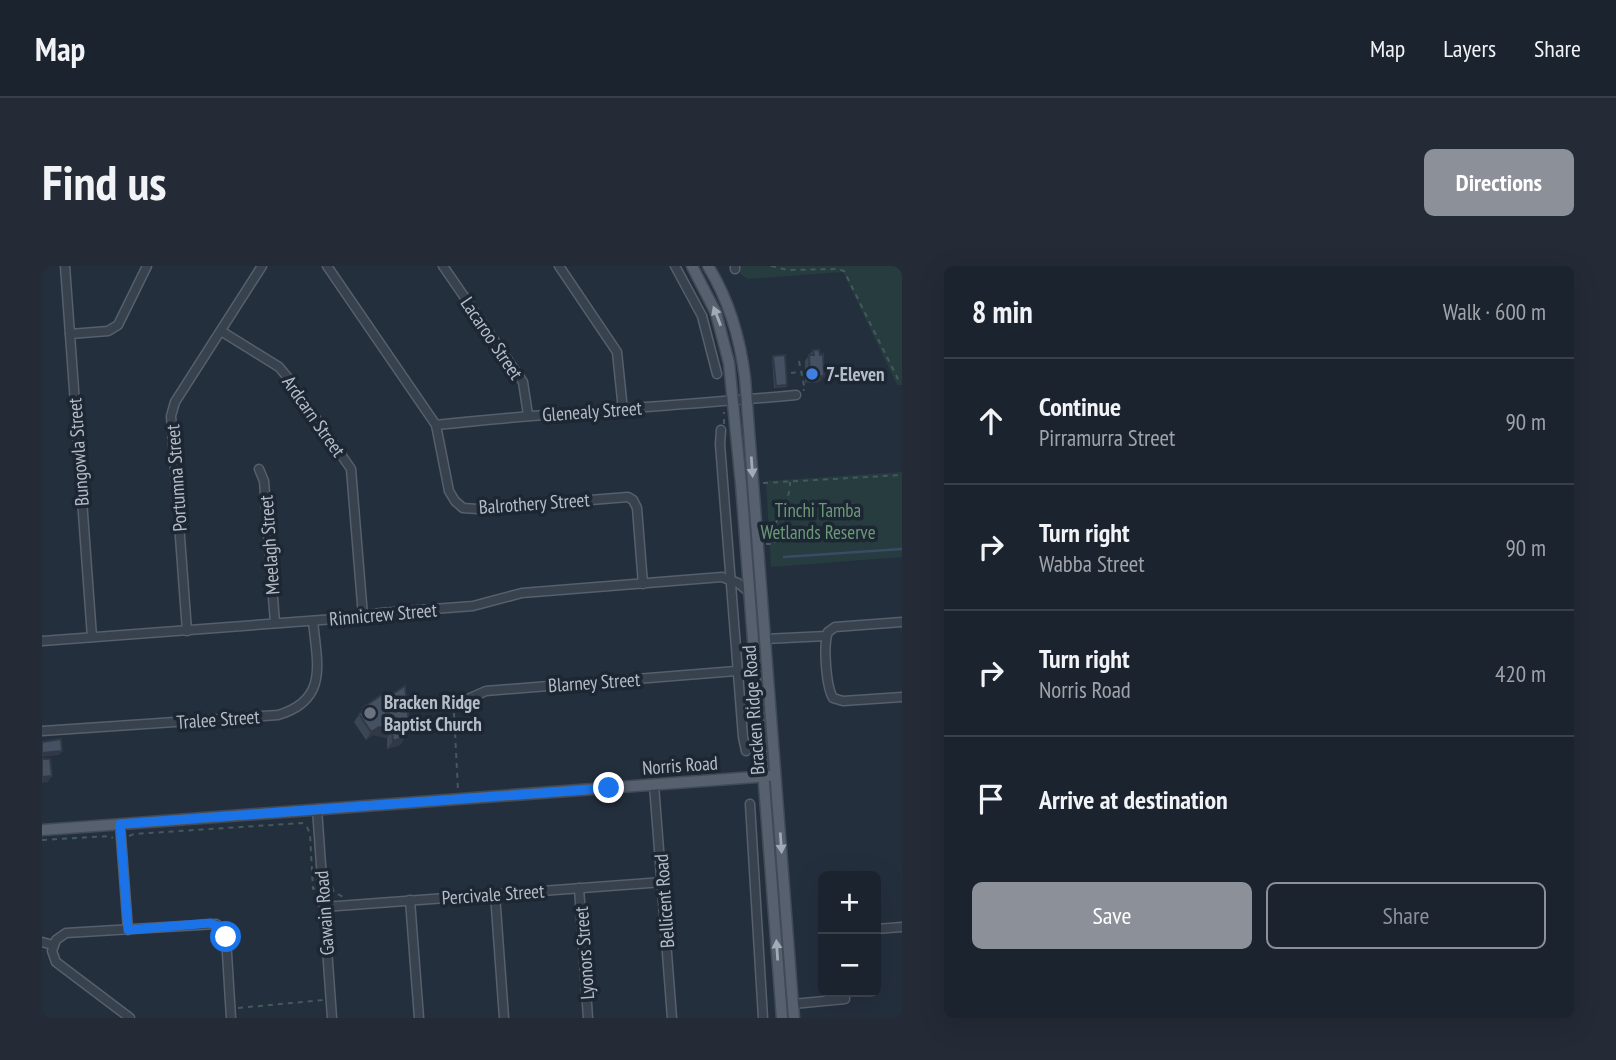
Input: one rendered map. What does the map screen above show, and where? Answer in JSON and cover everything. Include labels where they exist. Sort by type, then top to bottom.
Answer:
[{"type":"main road","name":"Bracken Ridge Road","points":[[692,266],[707,291],[724,337],[733,400],[782,1018]]},
{"type":"main road","name":"Bracken Ridge Road","points":[[708,266],[723,295],[738,335],[744,363],[794,1018]]},
{"type":"main road","name":"Norris Road","points":[[42,830],[776,775]]},
{"type":"street","name":"Bungowla Street","points":[[65,266],[92,638]]},
{"type":"street","points":[[70,334],[108,331],[118,325],[147,266]]},
{"type":"street","name":"Portumna Street","points":[[187,631],[171,416],[175,402],[262,266]]},
{"type":"street","name":"Balrothery Street","points":[[327,266],[436,425],[449,491],[454,501],[463,508],[478,509],[628,497],[637,508],[643,584]]},
{"type":"street","name":"Lacaroo Street","points":[[443,266],[523,382],[528,415]]},
{"type":"street","points":[[559,266],[617,352],[623,410]]},
{"type":"street","points":[[675,266],[695,302],[717,374]]},
{"type":"street","name":"Ardcarn Street","points":[[221,331],[279,367],[351,469],[363,616]]},
{"type":"street","points":[[710,346],[724,337]]},
{"type":"street","name":"Glenealy Street","points":[[436,425],[796,393]]},
{"type":"street","name":"Bracken Ridge Road","points":[[723,427],[720,444],[727,576],[746,751]]},
{"type":"street","name":"Meelagh Street","points":[[259,469],[264,481],[275,623]]},
{"type":"street","name":"Rinnicrew Street","points":[[42,642],[473,606],[522,593],[727,576],[747,562]]},
{"type":"street","points":[[727,576],[750,593]]},
{"type":"street","name":"Tralee Street","points":[[42,731],[278,715],[292,711],[306,701],[315,688],[318,672],[313,621]]},
{"type":"street","points":[[902,622],[835,627],[826,636],[829,688],[833,698],[843,701],[902,697]]},
{"type":"street","points":[[765,639],[826,636]]},
{"type":"street","name":"Blarney Street","points":[[454,705],[486,691],[737,671]]},
{"type":"street","name":"Bellicent Road","points":[[654,785],[672,1018]]},
{"type":"street","name":"Bracken Ridge Road","points":[[750,804],[763,1018]]},
{"type":"street","name":"Gawain Road","points":[[317,809],[332,1018]]},
{"type":"street","points":[[120,824],[128,930]]},
{"type":"street","name":"Percivale Street","points":[[324,907],[663,882]]},
{"type":"street","name":"Lyonors Street","points":[[579,888],[588,1018]]},
{"type":"street","points":[[495,894],[504,1018]]},
{"type":"street","points":[[410,900],[419,1018]]},
{"type":"street","points":[[130,1018],[56,962],[52,951],[56,940],[66,933],[223,924],[231,1013]]},
{"type":"street","points":[[881,929],[902,927]]},
{"type":"street","points":[[42,942],[53,945]]},
{"type":"street","points":[[793,1004],[833,997]]},
{"type":"path","points":[[771,266],[788,270],[844,271],[898,379],[902,380]]},
{"type":"path","points":[[796,393],[805,390],[799,372],[799,361]]},
{"type":"path","points":[[791,373],[799,372]]},
{"type":"path","points":[[723,427],[724,414]]},
{"type":"path","points":[[760,483],[902,475]]},
{"type":"path","points":[[764,544],[775,544],[775,521],[788,499],[790,481]]},
{"type":"path","points":[[454,705],[458,790]]},
{"type":"path","points":[[127,838],[134,834],[302,823],[310,834],[314,889]]},
{"type":"path","points":[[42,841],[110,836],[116,838]]},
{"type":"path","points":[[330,887],[337,895],[348,898]]},
{"type":"path","points":[[231,1013],[330,999]]},
{"type":"green space","points":[[740,266],[902,266],[902,385],[897,385],[843,272],[748,279],[740,274]]},
{"type":"green space","name":"Tinchi Tamba Wetlands Reserve","points":[[902,472],[902,557],[771,567],[766,481]]},
{"type":"building","points":[[813,350],[819,350],[820,355],[823,354],[824,376],[810,377],[809,355],[814,355]]},
{"type":"building","points":[[785,355],[787,385],[776,386],[773,356]]},
{"type":"building","points":[[405,686],[409,723],[402,727],[405,737],[393,741],[392,730],[379,727],[371,732],[359,714],[367,709],[364,707],[384,693],[388,697]]},
{"type":"building","points":[[61,739],[62,751],[42,753],[42,742]]},
{"type":"building","points":[[42,759],[50,759],[52,776],[42,777]]},
{"type":"waterway","points":[[784,557],[902,549]]},
{"type":"place","name":"7-Eleven","points":[[812,374]]},
{"type":"place","name":"Bracken Ridge Baptist Church","points":[[370,713]]},
{"type":"route","points":[[226,937],[220,927],[210,923],[128,930],[120,824],[609,788]]}]
